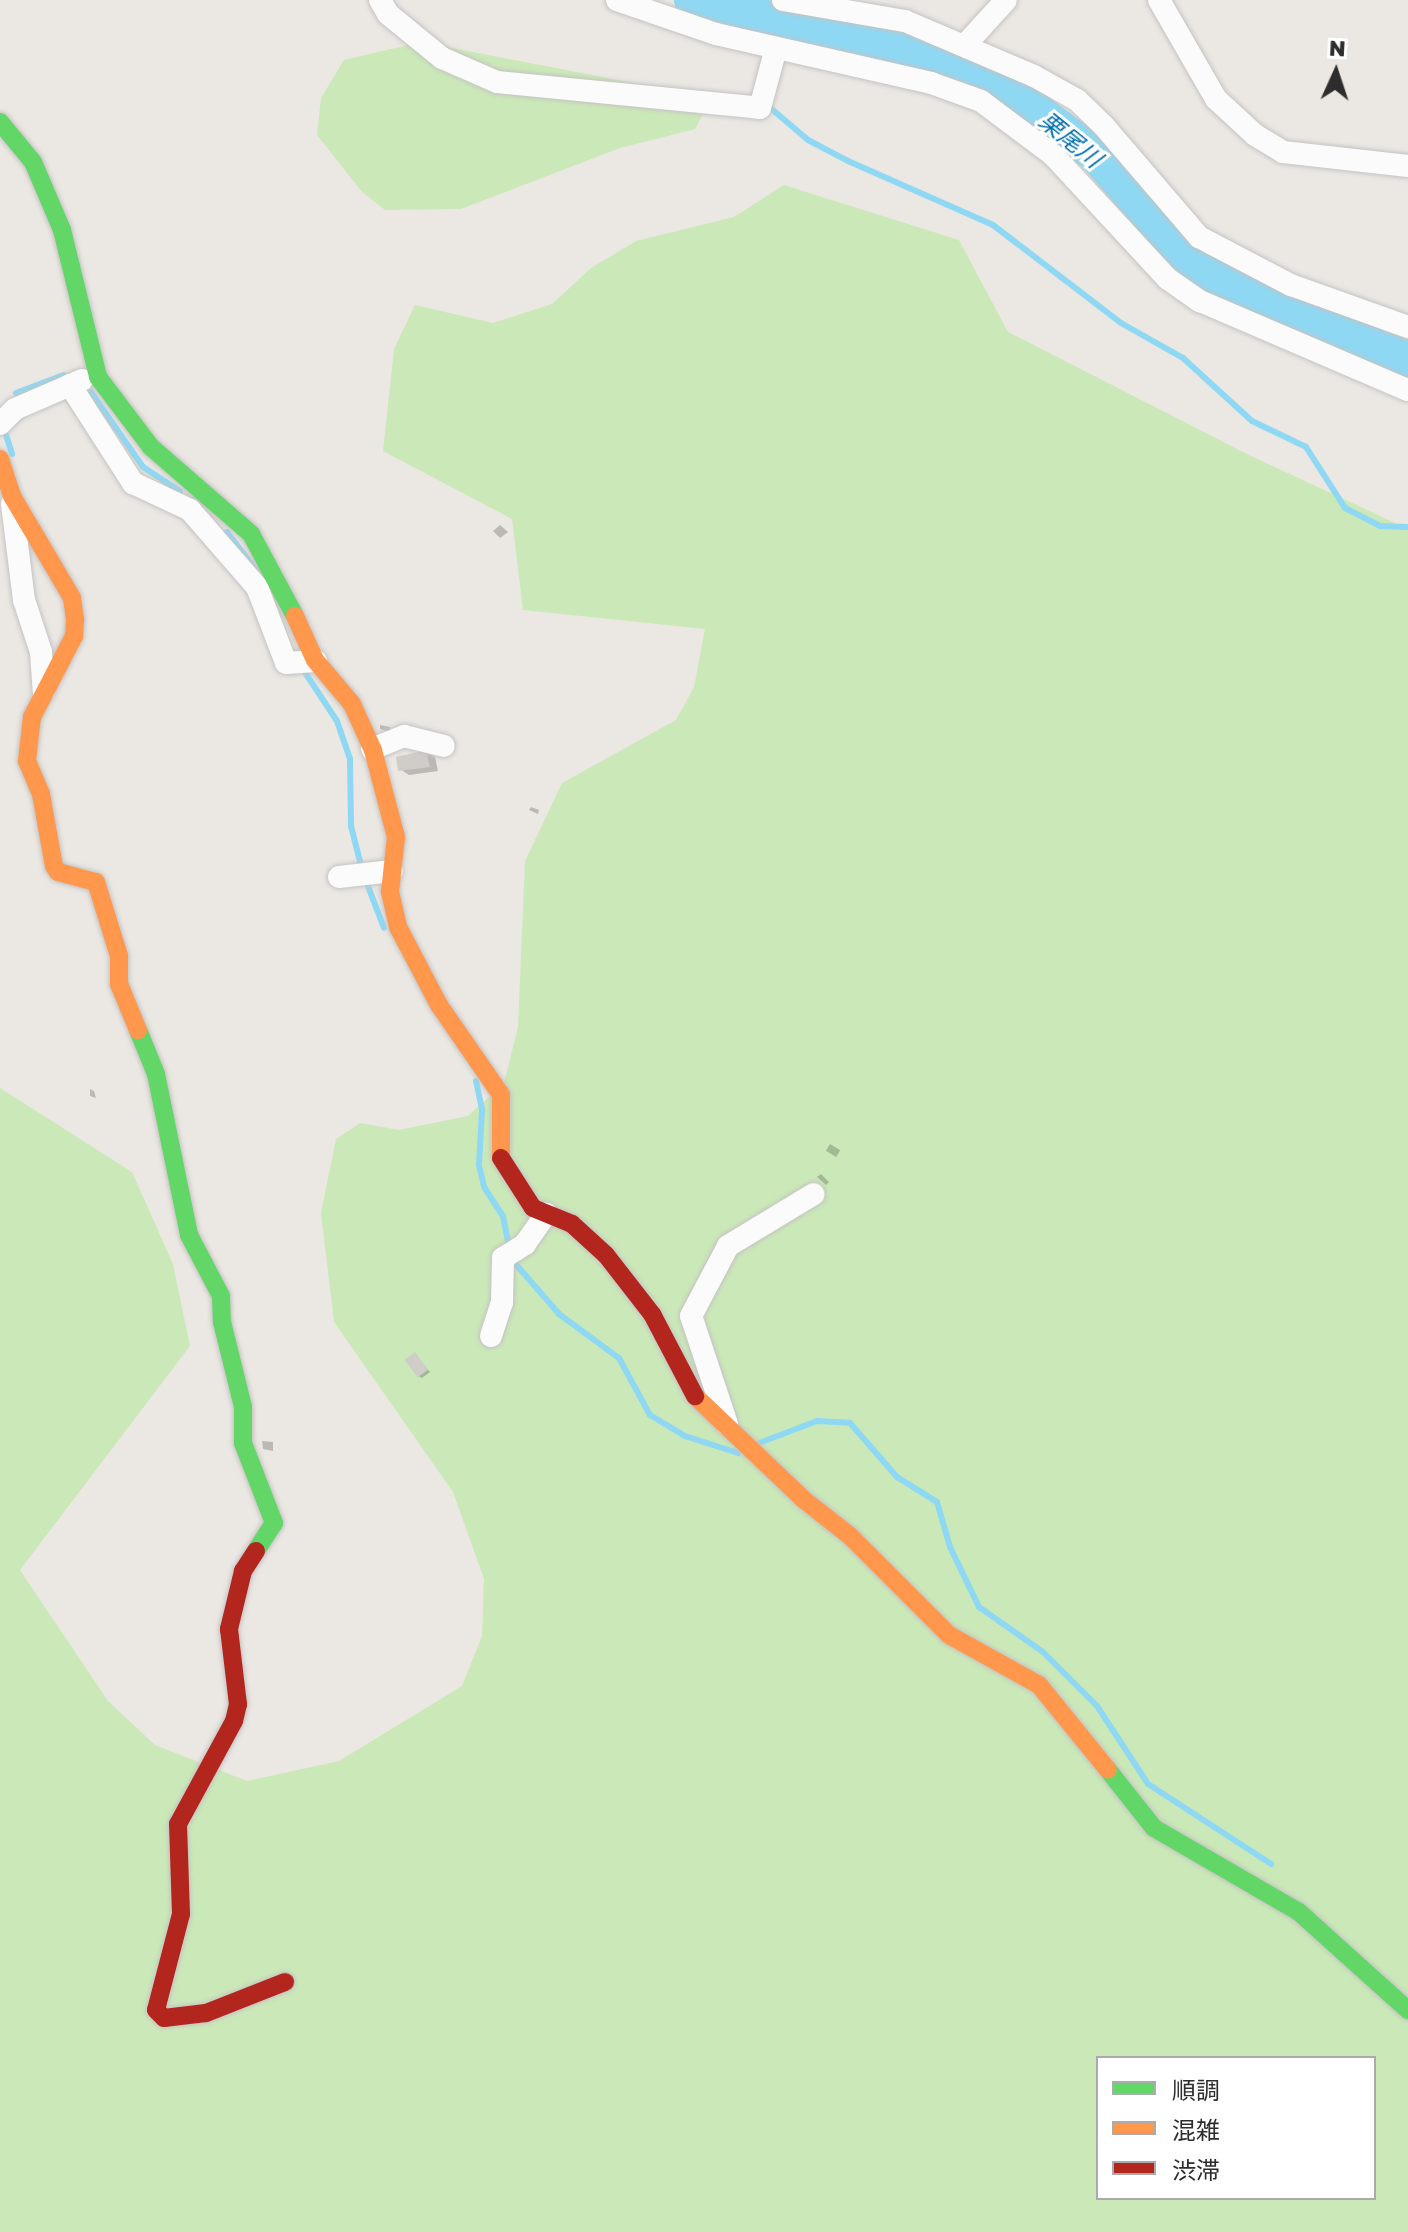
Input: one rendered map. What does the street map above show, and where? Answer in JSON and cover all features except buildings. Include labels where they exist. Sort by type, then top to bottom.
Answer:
[{"type":"street","points":[[380,0],[388,14],[442,58],[497,82],[760,108],[776,48]]},
{"type":"street","points":[[617,0],[776,48],[931,83],[981,101],[1053,155],[1168,279],[1200,301],[1408,390]]},
{"type":"street","points":[[783,0],[905,21],[966,44],[1077,100],[1199,237],[1291,285],[1408,327]]},
{"type":"street","points":[[966,44],[1006,0]]},
{"type":"street","points":[[1159,0],[1216,99],[1255,135],[1283,152],[1408,166]]},
{"type":"street","points":[[0,122],[33,162],[58,217],[97,373],[151,447],[251,534],[269,560],[316,661],[352,704],[372,749],[396,837],[390,892],[398,927],[439,1005],[501,1095],[500,1157],[533,1208],[572,1224],[633,1284],[688,1389],[803,1499],[850,1536],[949,1635],[1039,1685],[1154,1828],[1299,1912],[1408,2010]]},
{"type":"street","points":[[5,409],[97,373]]},
{"type":"street","points":[[70,385],[133,483],[201,520],[257,587],[286,663],[316,661]]},
{"type":"street","points":[[0,459],[12,496],[21,578],[41,652],[44,691]]},
{"type":"street","points":[[12,496],[72,598],[74,636],[32,717],[27,761],[41,794],[54,866],[58,872],[96,882],[100,893],[119,956],[119,984],[156,1074],[189,1235],[221,1296],[222,1322],[243,1407],[243,1443],[274,1523],[243,1571],[234,1598],[229,1629],[238,1704],[234,1721],[178,1824],[181,1914],[156,2010],[164,2018],[206,2013],[285,1982]]},
{"type":"street","points":[[372,749],[404,736],[444,746]]},
{"type":"street","points":[[339,877],[392,871]]},
{"type":"street","points":[[727,1425],[691,1329],[694,1308],[728,1246],[814,1194]]},
{"type":"street","points":[[491,1336],[503,1294],[503,1258],[525,1244],[546,1214]]},
{"type":"green space","points":[[421,42],[680,92],[708,105],[695,129],[620,148],[461,209],[385,210],[362,192],[317,135],[321,98],[344,60]]},
{"type":"green space","points":[[784,185],[959,240],[1008,332],[1249,455],[1408,529],[1408,2232],[0,2232],[0,1088],[132,1172],[173,1264],[190,1346],[20,1570],[108,1701],[155,1745],[247,1781],[339,1761],[462,1686],[482,1636],[484,1579],[453,1492],[334,1322],[321,1213],[336,1139],[360,1123],[399,1130],[468,1116],[504,1083],[518,1027],[525,861],[562,783],[676,720],[694,687],[705,629],[523,610],[512,519],[383,451],[394,349],[415,305],[493,323],[552,304],[591,268],[636,241],[734,217]]},
{"type":"waterway","name":"栗尾川","points":[[692,0],[950,61],[1001,84],[1095,154],[1189,261],[1259,301],[1408,359]]},
{"type":"waterway","points":[[767,105],[808,140],[993,225],[1121,323],[1183,358],[1252,421],[1306,447],[1345,508],[1380,526],[1408,527]]},
{"type":"waterway","points":[[16,393],[64,375]]},
{"type":"waterway","points":[[91,392],[143,467],[180,491]]},
{"type":"waterway","points":[[6,435],[12,454]]},
{"type":"waterway","points":[[227,532],[259,574]]},
{"type":"waterway","points":[[306,674],[337,721],[350,759],[351,826],[362,869]]},
{"type":"waterway","points":[[366,881],[384,928]]},
{"type":"waterway","points":[[476,1081],[482,1110],[479,1165],[484,1187],[503,1216],[509,1246]]},
{"type":"waterway","points":[[513,1261],[559,1314],[619,1358],[650,1415],[685,1436],[738,1453]]},
{"type":"waterway","points":[[759,1443],[817,1421],[850,1423],[897,1477],[937,1502],[950,1547],[979,1607],[1043,1652],[1097,1706],[1148,1784],[1271,1864]]},
{"type":"traffic: fast","points":[[0,122],[33,162],[62,230],[98,377],[151,447],[251,534],[295,616]]},
{"type":"traffic: fast","points":[[138,1030],[156,1074],[189,1235],[221,1296],[222,1322],[243,1407],[243,1443],[274,1523],[256,1551]]},
{"type":"traffic: fast","points":[[1108,1770],[1154,1828],[1299,1912],[1408,2010]]},
{"type":"traffic: slow","points":[[0,459],[12,496],[72,598],[75,619],[74,636],[32,717],[27,761],[41,794],[54,866],[58,872],[96,882],[119,956],[119,984],[138,1030]]},
{"type":"traffic: slow","points":[[295,616],[315,660],[352,704],[373,750],[396,837],[390,892],[398,927],[439,1005],[501,1095],[501,1158]]},
{"type":"traffic: slow","points":[[695,1396],[803,1499],[850,1536],[949,1635],[1039,1685],[1108,1770]]},
{"type":"traffic: jam","points":[[501,1158],[533,1208],[572,1224],[606,1255],[652,1314],[695,1396]]},
{"type":"traffic: jam","points":[[256,1551],[243,1571],[229,1629],[238,1704],[234,1721],[178,1824],[181,1914],[156,2010],[164,2018],[206,2013],[285,1982]]}]
